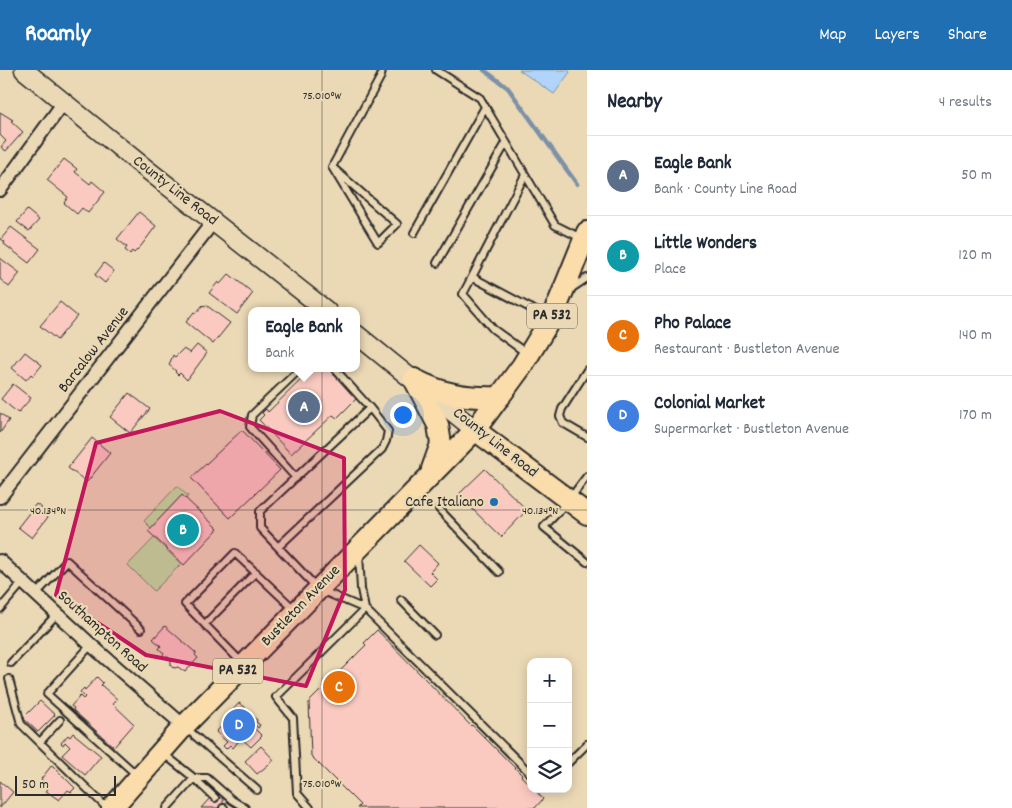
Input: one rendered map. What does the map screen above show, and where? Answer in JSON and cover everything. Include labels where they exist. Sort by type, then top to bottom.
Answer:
[{"type":"main road","name":"County Line Road","points":[[24,70],[322,307]]},
{"type":"main road","name":"PA 532","points":[[474,430],[500,398],[550,319],[586,236]]},
{"type":"main road","name":"County Line Road","points":[[360,337],[414,379],[474,430],[587,514]]},
{"type":"main road","points":[[414,379],[433,390],[454,395],[475,398],[500,398]]},
{"type":"main road","points":[[414,379],[438,425],[441,444],[430,474]]},
{"type":"main road","name":"Bustleton Avenue","points":[[112,808],[184,726],[474,430]]},
{"type":"street","points":[[0,190],[64,102]]},
{"type":"street","name":"Barcalow Avenue","points":[[0,497],[213,222]]},
{"type":"street","name":"Southampton Road","points":[[0,562],[184,726]]},
{"type":"lane","points":[[332,167],[381,76],[382,70]]},
{"type":"lane","points":[[436,70],[480,98],[555,225],[586,236]]},
{"type":"lane","points":[[414,234],[485,107]]},
{"type":"lane","points":[[437,264],[506,143]]},
{"type":"lane","points":[[332,167],[397,224],[378,243],[347,193],[332,167]]},
{"type":"lane","points":[[525,175],[463,294],[493,329],[528,356]]},
{"type":"lane","points":[[472,277],[550,319]]},
{"type":"lane","points":[[562,294],[587,278]]},
{"type":"lane","points":[[587,370],[560,416],[563,423],[587,437]]},
{"type":"lane","points":[[296,478],[250,427],[252,415],[297,372]]},
{"type":"lane","points":[[278,547],[382,449],[386,441],[388,431],[338,372]]},
{"type":"lane","points":[[370,408],[260,511],[260,528],[318,588],[365,609],[527,770]]},
{"type":"lane","points":[[587,476],[569,500],[544,527],[587,562]]},
{"type":"lane","points":[[439,509],[499,572]]},
{"type":"lane","points":[[359,546],[361,589],[365,609]]},
{"type":"lane","points":[[244,664],[185,604],[216,572],[236,553],[296,611]]},
{"type":"lane","points":[[36,594],[67,561],[141,629]]},
{"type":"lane","points":[[205,624],[256,572]]},
{"type":"lane","points":[[0,609],[23,582]]},
{"type":"lane","points":[[401,600],[435,636]]},
{"type":"lane","points":[[310,808],[297,793],[293,718],[276,697],[365,609]]},
{"type":"lane","points":[[11,662],[57,614]]},
{"type":"lane","points":[[91,645],[47,694],[139,777]]},
{"type":"lane","points":[[9,678],[22,724],[107,808]]},
{"type":"lane","points":[[40,742],[60,720]]},
{"type":"lane","points":[[184,726],[257,790]]},
{"type":"lane","points":[[572,760],[587,744]]},
{"type":"lane","points":[[161,752],[194,778],[215,798]]},
{"type":"lane","points":[[167,808],[194,778],[207,778],[232,800],[245,808]]},
{"type":"highlighted area","points":[[220,411],[344,458],[345,590],[306,686],[146,655],[56,595],[96,443]]},
{"type":"green space","points":[[177,486],[188,496],[186,499],[182,495],[151,528],[144,521]]},
{"type":"green space","points":[[154,538],[181,564],[154,591],[128,565]]},
{"type":"water","points":[[519,70],[568,70],[570,72],[554,94]]},
{"type":"building","points":[[0,112],[13,120],[11,121],[23,132],[6,151],[1,147],[6,141],[0,135]]},
{"type":"building","points":[[64,159],[77,169],[75,172],[90,184],[92,181],[105,192],[88,213],[82,208],[77,214],[64,203],[68,197],[47,180]]},
{"type":"building","points":[[27,210],[39,220],[29,231],[17,222]]},
{"type":"building","points":[[139,212],[156,226],[141,246],[134,253],[132,251],[130,254],[125,250],[127,247],[117,239]]},
{"type":"building","points":[[11,227],[40,249],[29,263],[4,244],[5,242],[1,239]]},
{"type":"building","points":[[0,258],[20,273],[9,287],[0,279]]},
{"type":"building","points":[[104,263],[114,271],[105,283],[95,275]]},
{"type":"building","points":[[229,274],[253,293],[237,314],[209,293],[218,282],[220,284]]},
{"type":"building","points":[[60,302],[77,316],[57,340],[40,326]]},
{"type":"building","points":[[203,305],[206,305],[230,323],[213,344],[186,322]]},
{"type":"building","points":[[197,345],[207,353],[187,380],[180,373],[178,375],[169,365],[173,355],[175,357],[183,349],[190,353]]},
{"type":"building","points":[[25,352],[42,365],[33,376],[31,374],[26,380],[12,368]]},
{"type":"building","points":[[309,372],[331,372],[357,398],[337,418],[333,415],[291,454],[259,420],[264,415],[262,413],[266,409],[268,412]]},
{"type":"building","points":[[13,384],[31,398],[18,413],[1,399]]},
{"type":"building","points":[[129,393],[150,409],[130,433],[110,417]]},
{"type":"building","points":[[0,413],[9,420],[0,433]]},
{"type":"building","points":[[242,430],[280,470],[230,518],[191,478]]},
{"type":"building","points":[[92,438],[110,453],[87,482],[68,468]]},
{"type":"building","points":[[485,469],[527,510],[501,537],[458,495]]},
{"type":"building","points":[[182,495],[218,529],[184,565],[148,531]]},
{"type":"building","points":[[36,504],[42,508],[39,511],[48,517],[32,538],[18,527]]},
{"type":"building","points":[[419,545],[438,563],[430,572],[437,579],[430,586],[404,561]]},
{"type":"building","points":[[165,626],[196,653],[195,655],[198,658],[185,672],[171,665],[171,661],[167,656],[165,658],[164,653],[159,649],[161,646],[153,639]]},
{"type":"building","points":[[377,630],[522,775],[527,782],[527,793],[538,793],[543,799],[535,808],[357,808],[360,805],[311,756],[309,702],[366,645],[364,643]]},
{"type":"building","points":[[97,677],[103,683],[101,685],[117,699],[113,704],[134,724],[114,747],[73,710],[74,708],[71,706],[80,696],[83,699],[85,697],[80,692],[84,688],[85,690]]},
{"type":"building","points":[[40,701],[55,715],[38,732],[23,718]]},
{"type":"building","points":[[239,703],[257,720],[256,722],[260,725],[258,728],[255,725],[253,727],[262,736],[251,747],[241,738],[233,748],[230,745],[226,749],[223,746],[227,742],[216,732],[234,713],[232,711]]},
{"type":"building","points":[[73,733],[101,756],[85,775],[62,755],[70,747],[65,742],[63,745],[61,743],[68,735],[70,737]]},
{"type":"building","points":[[261,746],[274,760],[257,774],[245,761]]},
{"type":"building","points":[[52,765],[75,788],[71,792],[68,790],[59,800],[46,791],[48,789],[41,783],[43,781],[41,779]]},
{"type":"building","points":[[0,781],[13,792],[0,808]]},
{"type":"building","points":[[210,798],[223,798],[223,808],[201,808]]},
{"type":"waterway","points":[[484,70],[508,88],[577,184]]},
{"type":"place","name":"Eagle Bank","points":[[304,407]]},
{"type":"place","name":"Cafe Italiano","points":[[494,502]]},
{"type":"place","name":"Little Wonders","points":[[183,530]]},
{"type":"place","name":"Pho Palace","points":[[339,687]]},
{"type":"place","name":"Colonial Market","points":[[239,725]]}]
